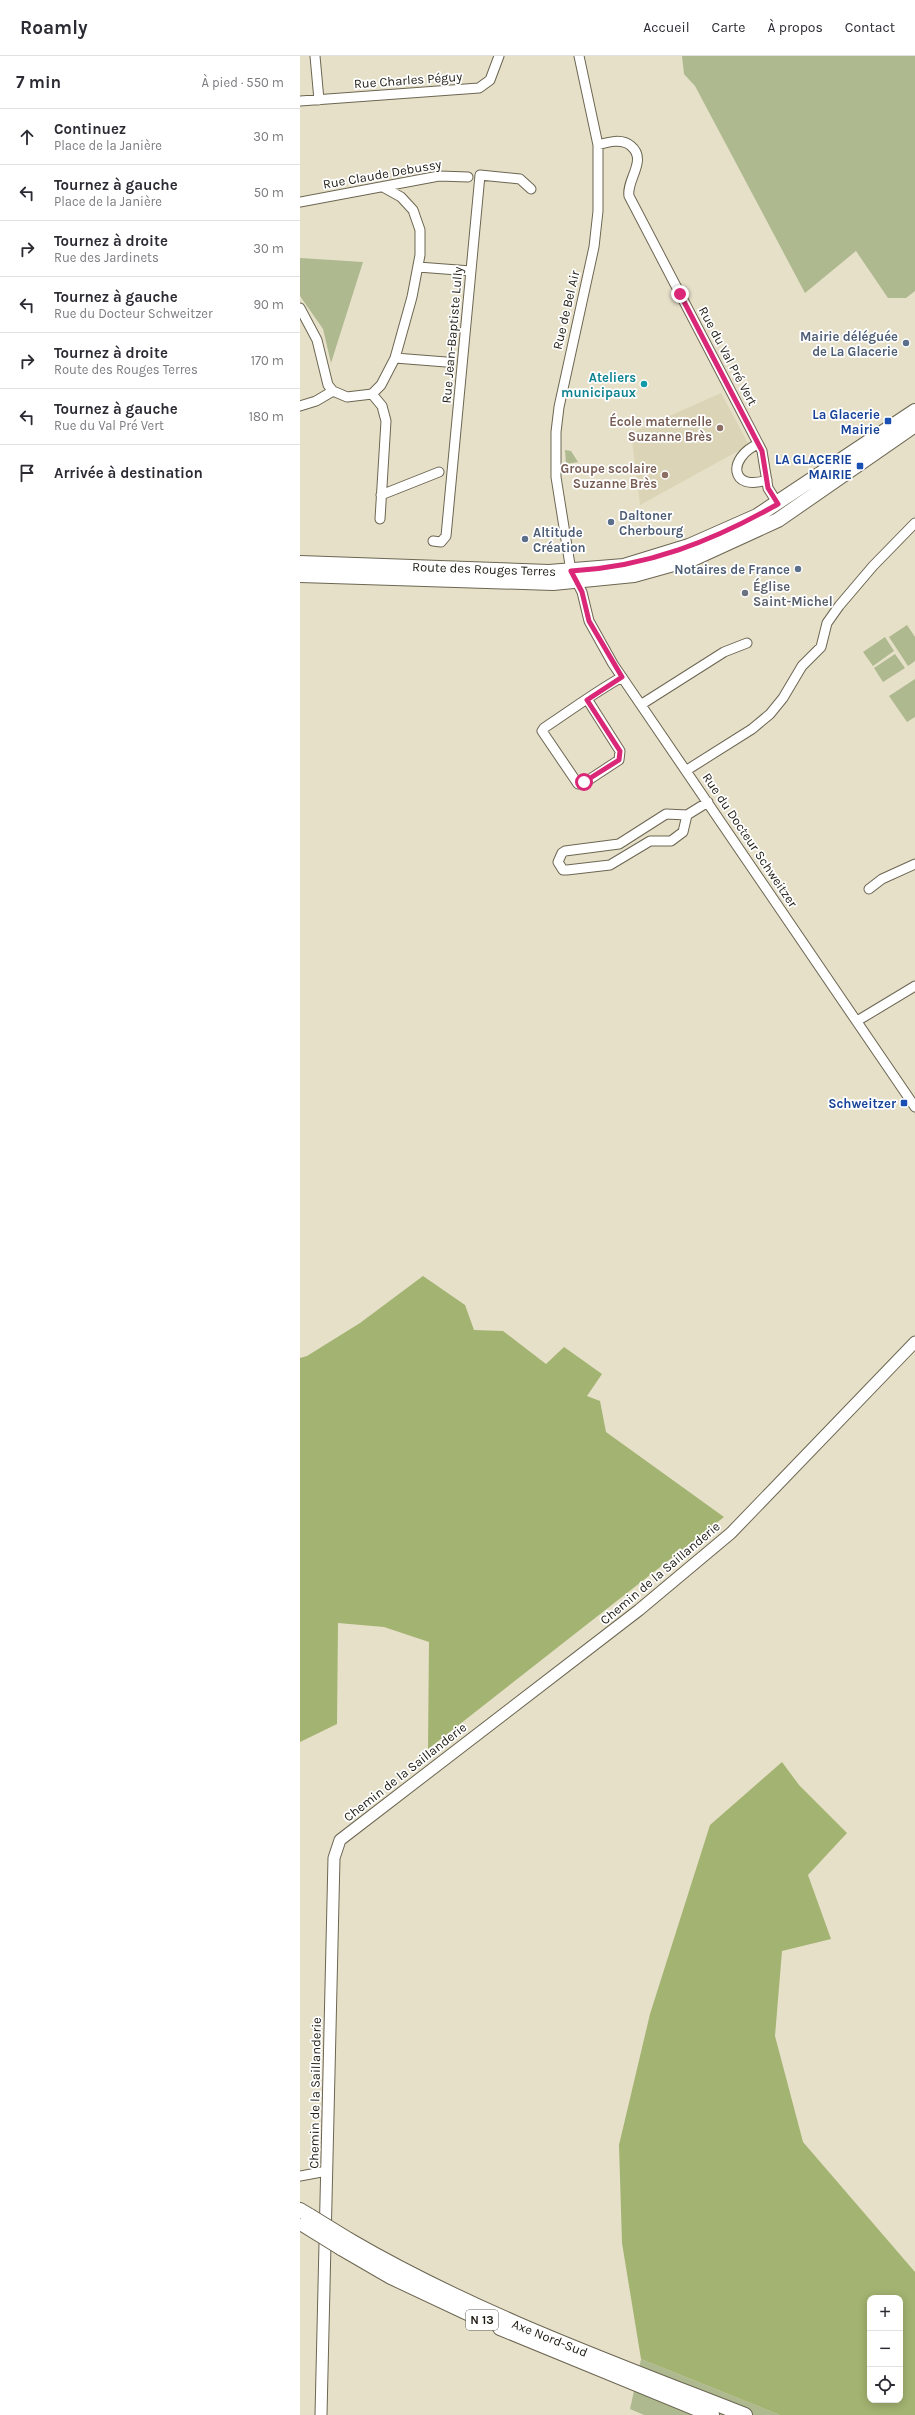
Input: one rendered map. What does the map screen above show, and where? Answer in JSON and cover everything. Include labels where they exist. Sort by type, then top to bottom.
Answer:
[{"type":"main road","name":"Route des Rouges Terres","points":[[300,575],[527,583],[574,576],[624,566],[662,555],[722,534],[778,504],[915,411]]},
{"type":"main road","name":"Route des Rouges Terres","points":[[300,563],[574,576],[634,575],[695,558],[770,524],[826,488],[915,425]]},
{"type":"main road","name":"Axe Nord-Sud","points":[[303,2218],[345,2244],[391,2277],[458,2310],[712,2415]]},
{"type":"main road","name":"Axe Nord-Sud","points":[[345,2244],[393,2266],[468,2304],[744,2415]]},
{"type":"street","points":[[315,56],[319,100]]},
{"type":"street","name":"Rue Charles Péguy","points":[[300,101],[479,88],[490,80],[499,56]]},
{"type":"street","name":"Rue de Bel Air","points":[[574,576],[566,550],[556,476],[556,432],[566,372],[596,229],[598,145],[579,56]]},
{"type":"street","name":"Rue du Val Pré Vert","points":[[598,145],[620,141],[630,145],[636,151],[637,161],[627,189],[628,196],[758,444],[764,457],[768,488],[778,504]]},
{"type":"street","name":"Rue Jean-Baptiste Lully","points":[[433,541],[441,542],[446,536],[480,175],[520,179],[531,189]]},
{"type":"street","name":"Rue Claude Debussy","points":[[300,202],[439,176],[468,177]]},
{"type":"street","points":[[300,308],[317,340],[326,380],[333,391],[346,397],[372,394],[381,385],[395,358],[418,267],[420,242],[417,219],[408,203],[383,187]]},
{"type":"street","points":[[418,267],[471,271]]},
{"type":"street","points":[[395,358],[446,362]]},
{"type":"street","points":[[300,406],[316,401],[333,391]]},
{"type":"street","points":[[372,394],[385,414],[380,520]]},
{"type":"street","points":[[758,444],[742,454],[736,466],[736,471],[743,480],[748,483],[767,480]]},
{"type":"street","points":[[381,495],[439,472]]},
{"type":"street","points":[[687,770],[752,729],[770,714],[783,698],[802,666],[821,648],[827,624],[839,606],[873,566],[915,523]]},
{"type":"street","name":"Rue du Docteur Schweitzer","points":[[574,576],[582,592],[589,621],[622,677],[642,704],[915,1106]]},
{"type":"street","points":[[642,704],[724,652],[747,643]]},
{"type":"street","points":[[587,700],[620,751],[619,760],[584,782],[578,784],[542,731],[587,700],[622,677]]},
{"type":"street","points":[[687,815],[683,832],[680,836],[671,841],[650,841],[610,865],[563,870],[558,862],[562,853],[565,851],[616,845],[666,814],[687,815],[708,802]]},
{"type":"street","points":[[869,889],[887,877],[915,864]]},
{"type":"street","points":[[857,1021],[915,986]]},
{"type":"street","name":"Chemin de la Saillanderie","points":[[321,2415],[334,1858],[340,1840],[639,1610],[731,1532],[915,1342]]},
{"type":"street","points":[[300,2176],[327,2171]]},
{"type":"shaded area","name":"Groupe scolaire Suzanne Brès","points":[[721,393],[749,445],[640,505],[631,433]]},
{"type":"green space","points":[[682,56],[915,56],[915,291],[906,298],[888,298],[856,251],[805,293],[695,86],[684,74]]},
{"type":"green space","points":[[300,258],[363,262],[331,363],[323,329],[300,296]]},
{"type":"green space","points":[[565,450],[571,451],[578,462],[566,464]]},
{"type":"green space","points":[[907,625],[915,637],[915,661],[908,666],[889,637]]},
{"type":"green space","points":[[885,637],[894,651],[873,666],[863,652]]},
{"type":"green space","points":[[895,654],[905,668],[883,682],[874,668]]},
{"type":"green space","points":[[915,679],[915,717],[907,722],[889,696]]},
{"type":"green space","points":[[423,1276],[465,1305],[474,1330],[503,1331],[546,1364],[564,1347],[602,1374],[587,1396],[600,1401],[606,1432],[724,1517],[428,1749],[429,1642],[384,1627],[338,1623],[337,1724],[300,1742],[300,1358],[307,1356],[360,1323]]},
{"type":"green space","points":[[782,1762],[799,1785],[847,1833],[808,1875],[831,1939],[782,1951],[775,2036],[803,2142],[915,2272],[915,2415],[780,2415],[641,2359],[622,2243],[619,2145],[650,2014],[710,1825]]},
{"type":"green space","points":[[641,2359],[780,2415],[644,2415],[630,2409]]},
{"type":"place","name":"Mairie déléguée de La Glacerie","points":[[906,343]]},
{"type":"place","name":"Ateliers municipaux","points":[[644,384]]},
{"type":"place","name":"La Glacerie Mairie","points":[[888,421]]},
{"type":"place","name":"École maternelle Suzanne Brès","points":[[720,428]]},
{"type":"place","name":"LA GLACERIE MAIRIE","points":[[860,466]]},
{"type":"place","name":"Groupe scolaire Suzanne Brès","points":[[665,475]]},
{"type":"place","name":"Daltoner Cherbourg","points":[[611,522]]},
{"type":"place","name":"Altitude Création","points":[[525,539]]},
{"type":"place","name":"Notaires de France","points":[[798,569]]},
{"type":"place","name":"Église Saint-Michel","points":[[745,593]]},
{"type":"place","name":"Schweitzer","points":[[904,1103]]},
{"type":"route","points":[[584,782],[619,760],[621,756],[620,751],[587,700],[622,677],[589,621],[585,611],[582,592],[571,571],[624,566],[662,555],[715,537],[778,504],[768,488],[766,464],[762,451],[680,294]]}]
